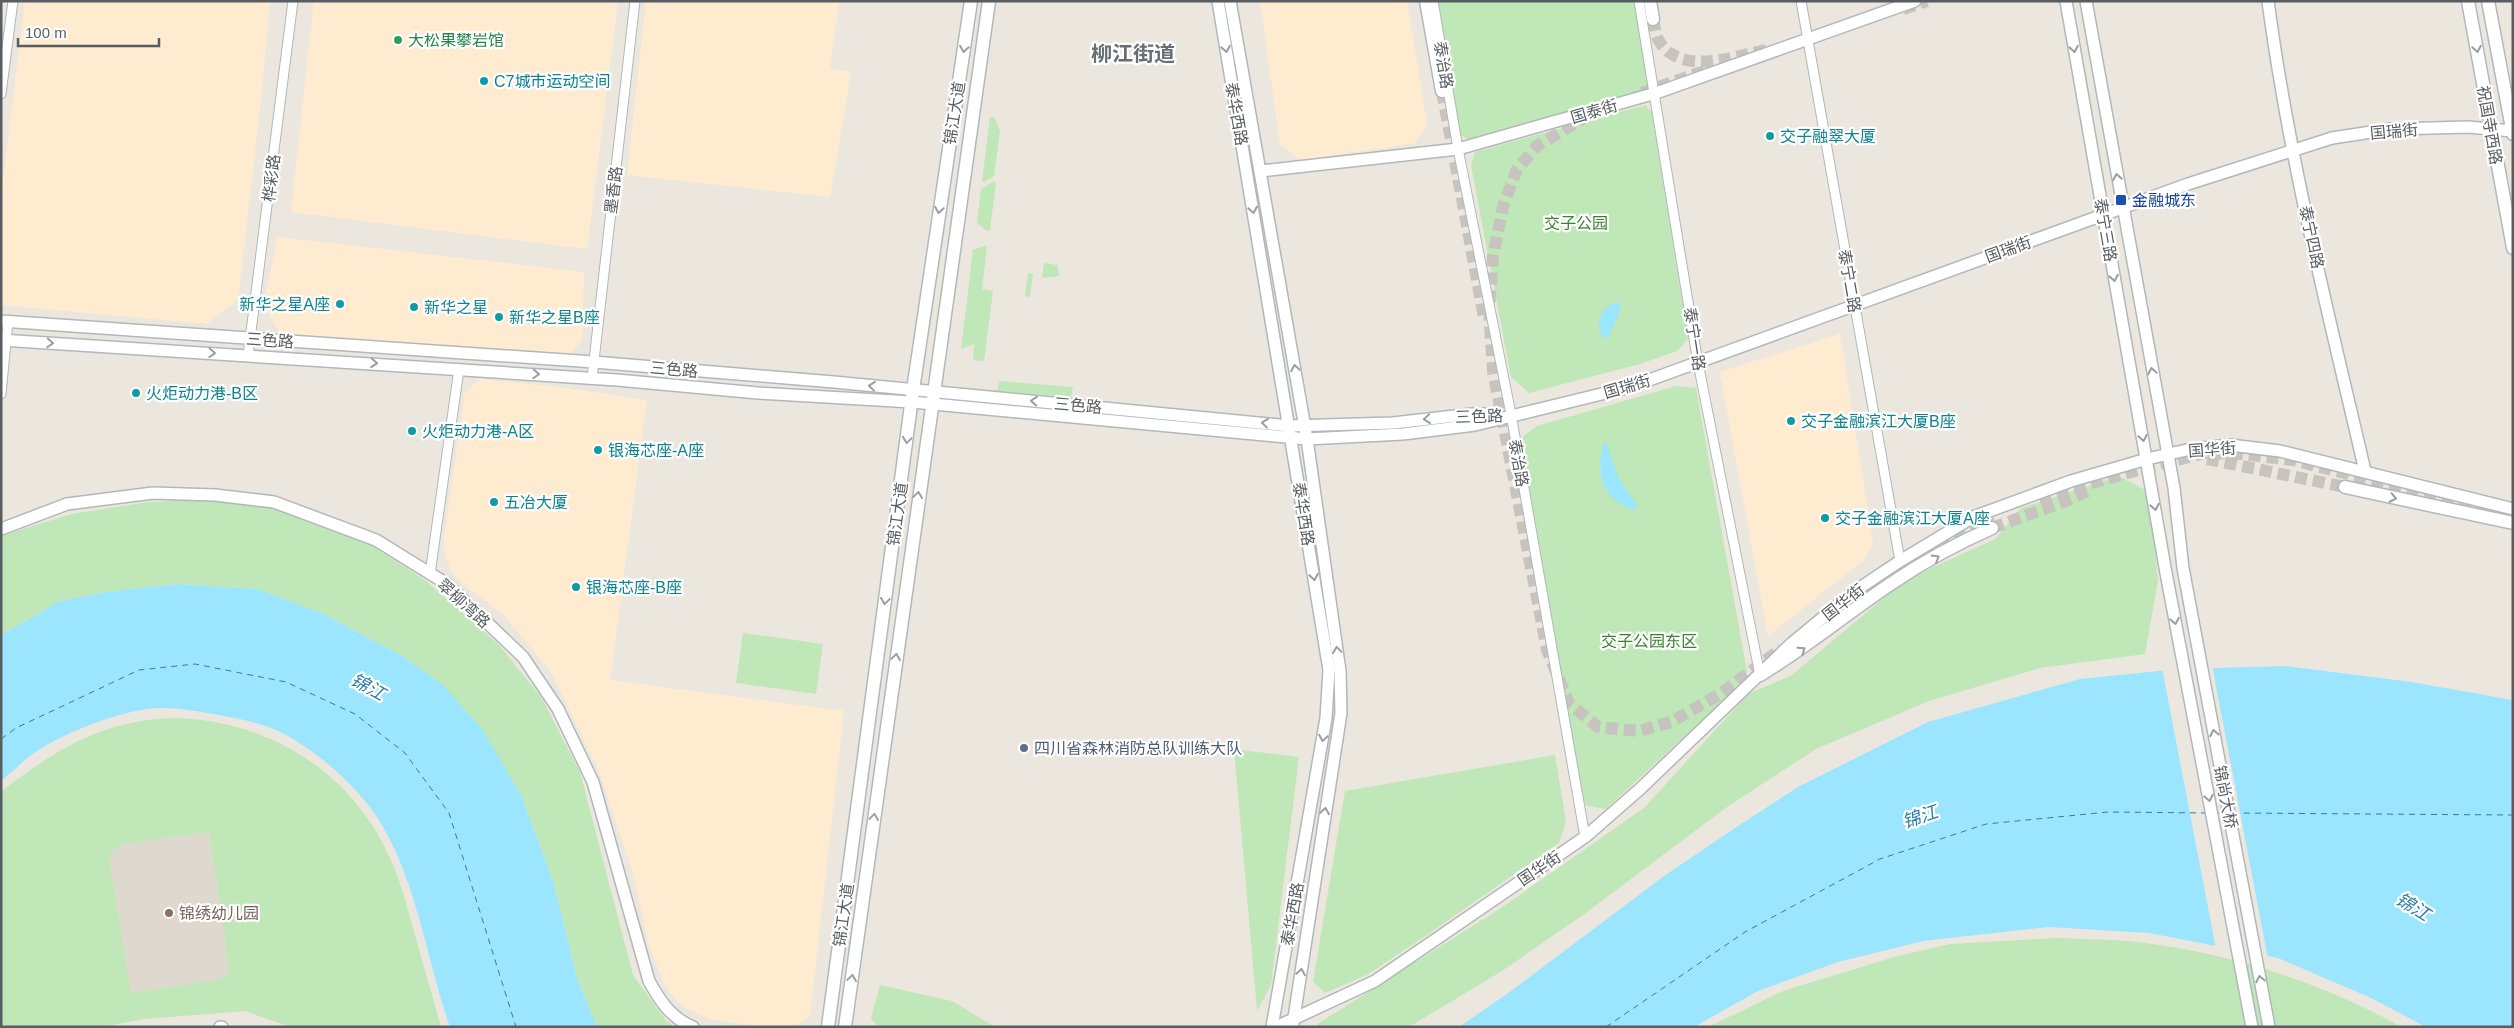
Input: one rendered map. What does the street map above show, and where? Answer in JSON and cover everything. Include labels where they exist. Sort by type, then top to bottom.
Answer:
[{"type":"main road","name":"锦江大道","points":[[828,1027],[912,396],[971,1]]},
{"type":"main road","name":"锦江大道","points":[[846,1027],[932,398],[989,1]]},
{"type":"main road","points":[[1426,1],[1442,91]]},
{"type":"main road","points":[[1650,1],[1653,19]]},
{"type":"main road","name":"祝国寺西路","points":[[2468,1],[2513,248]]},
{"type":"main road","name":"祝国寺西路","points":[[2488,1],[2513,132]]},
{"type":"main road","points":[[2345,487],[2513,523]]},
{"type":"main road","points":[[1760,675],[1801,651],[1892,583],[1969,538],[1992,528]]},
{"type":"street","points":[[1,94],[14,1]]},
{"type":"street","name":"桦彩路","points":[[248,355],[293,1]]},
{"type":"street","name":"墨香路","points":[[592,378],[635,1]]},
{"type":"street","name":"泰华西路","points":[[1218,1],[1291,431],[1329,670],[1326,718],[1272,1027]]},
{"type":"street","name":"泰华西路","points":[[1230,1],[1305,426],[1340,671],[1340,713],[1293,1023]]},
{"type":"street","name":"泰治路","points":[[1433,1],[1458,149],[1511,414],[1584,837]]},
{"type":"street","name":"泰宁一路","points":[[1639,1],[1656,93],[1698,363],[1760,675]]},
{"type":"street","name":"泰宁二路","points":[[1801,1],[1900,561]]},
{"type":"street","name":"国泰街","points":[[1261,171],[1458,149],[1656,93],[1915,1]]},
{"type":"street","name":"泰宁三路","points":[[2066,1],[2166,573]]},
{"type":"street","name":"泰宁三路","points":[[2086,1],[2174,488],[2183,568]]},
{"type":"street","name":"泰宁四路","points":[[2268,1],[2274,47],[2314,250],[2365,471]]},
{"type":"street","name":"国瑞街","points":[[1511,414],[1630,387],[2103,215],[2294,149],[2332,138],[2391,130],[2468,127],[2513,132]]},
{"type":"street","points":[[1,394],[5,321]]},
{"type":"street","name":"三色路","points":[[5,321],[594,362],[932,398],[1291,431],[1307,439],[1402,434],[1475,424],[1511,414]]},
{"type":"street","name":"三色路","points":[[4,341],[592,378],[758,393],[912,396]]},
{"type":"street","points":[[430,574],[459,369]]},
{"type":"street","name":"三色路","points":[[1291,431],[1305,426],[1393,423],[1472,414],[1511,414]]},
{"type":"street","name":"国华街","points":[[1276,1027],[1293,1023],[1375,981],[1584,837],[1640,789],[1791,644],[1855,591],[1900,561],[1973,517],[2063,484],[2147,459],[2167,454],[2230,445],[2280,450],[2513,510]]},
{"type":"street","name":"翠柳湾路","points":[[1,529],[68,504],[153,493],[215,495],[274,502],[376,540],[446,584],[523,658],[558,709],[593,782],[649,981],[663,1005],[681,1022],[693,1027]]},
{"type":"street","name":"锦尚大桥","points":[[2183,568],[2269,1027]]},
{"type":"street","name":"锦尚大桥","points":[[2166,573],[2252,1027]]},
{"type":"shaded area","points":[[25,1],[270,1],[261,99],[238,299],[207,324],[1,305],[1,196]]},
{"type":"shaded area","points":[[314,1],[618,1],[587,249],[291,212]]},
{"type":"shaded area","points":[[646,1],[839,1],[830,68],[851,72],[830,197],[627,175]]},
{"type":"shaded area","points":[[1260,1],[1407,1],[1427,124],[1415,143],[1301,160],[1280,144]]},
{"type":"shaded area","name":"新华之星","points":[[278,237],[584,272],[582,340],[570,355],[281,334],[263,305]]},
{"type":"shaded area","points":[[1840,334],[1873,542],[1864,560],[1768,636],[1720,372]]},
{"type":"shaded area","points":[[480,379],[557,387],[647,400],[610,680],[844,711],[810,1016],[795,1027],[763,1027],[711,1019],[686,1008],[675,999],[664,984],[649,945],[634,876],[599,771],[551,672],[503,614],[465,586],[451,571],[445,555],[444,539],[465,392]]},
{"type":"shaded area","name":"锦绣幼儿园","points":[[209,832],[229,970],[220,979],[131,993],[109,856],[119,845]]},
{"type":"green space","points":[[1435,1],[1636,1],[1652,81],[1642,91],[1600,107],[1470,140],[1459,135]]},
{"type":"green space","name":"交子公园","points":[[1646,105],[1652,113],[1688,339],[1677,351],[1640,364],[1529,393],[1511,377],[1471,165],[1475,152]]},
{"type":"green space","points":[[990,117],[994,117],[1000,131],[994,176],[982,182]]},
{"type":"green space","points":[[994,181],[996,183],[990,230],[987,231],[977,223],[981,189]]},
{"type":"green space","points":[[987,246],[982,289],[993,291],[984,361],[973,360],[974,344],[961,349],[973,250]]},
{"type":"green space","points":[[1044,263],[1057,265],[1060,276],[1042,278]]},
{"type":"green space","points":[[1028,273],[1033,274],[1030,297],[1025,296]]},
{"type":"green space","points":[[999,381],[1073,387],[1071,397],[997,391]]},
{"type":"green space","name":"交子公园东区","points":[[1676,386],[1696,388],[1747,672],[1731,693],[1606,809],[1587,806],[1583,798],[1519,440],[1537,426]]},
{"type":"green space","points":[[2119,476],[2149,492],[2158,581],[2145,654],[2040,668],[1929,701],[1816,749],[1727,807],[1587,912],[1502,971],[1409,1027],[1316,1027],[1319,1023],[1498,910],[1644,808],[1748,694],[1792,675],[1905,580],[1995,539],[2021,508]]},
{"type":"green space","points":[[201,500],[266,506],[366,542],[426,581],[498,644],[541,697],[580,772],[633,975],[667,1022],[676,1027],[597,1027],[577,978],[553,881],[521,795],[441,683],[402,656],[324,614],[257,589],[177,584],[106,592],[60,601],[1,635],[1,536],[71,514],[148,502]]},
{"type":"green space","points":[[743,633],[823,644],[816,694],[736,683]]},
{"type":"green space","points":[[174,718],[208,721],[241,728],[273,740],[302,756],[328,775],[352,798],[372,825],[396,873],[441,1027],[290,1027],[245,1011],[145,1019],[100,1027],[1,1027],[1,791],[42,762],[82,739],[102,731],[147,720]],"holes":[[[209,832],[229,970],[220,979],[131,993],[109,856],[119,845]]]},
{"type":"green space","points":[[1234,749],[1299,757],[1271,985],[1257,1011]]},
{"type":"green space","points":[[1555,755],[1566,822],[1559,843],[1367,975],[1325,993],[1313,982],[1345,791]]},
{"type":"green space","points":[[2054,938],[2099,939],[2163,945],[2234,960],[2269,970],[2337,995],[2402,1027],[1708,1027],[1783,991],[1894,957],[1950,944]]},
{"type":"green space","points":[[880,985],[952,1001],[995,1027],[878,1027],[871,1018]]},
{"type":"water","points":[[1615,302],[1619,303],[1621,308],[1608,338],[1604,338],[1599,328],[1600,318],[1602,313]]},
{"type":"water","points":[[1606,442],[1618,477],[1637,506],[1636,509],[1618,502],[1611,496],[1603,483],[1600,468],[1603,444]]},
{"type":"water","name":"锦江","points":[[177,584],[257,589],[324,614],[402,656],[441,683],[482,729],[521,795],[553,881],[577,978],[597,1027],[450,1027],[411,890],[389,838],[375,814],[342,776],[328,764],[300,743],[271,728],[240,719],[186,710],[163,708],[134,711],[104,720],[58,739],[29,757],[1,781],[1,635],[60,601],[106,592]]},
{"type":"water","name":"锦江","points":[[2286,666],[2411,682],[2513,700],[2513,1027],[2426,1027],[2371,998],[2278,958],[2149,933],[2048,927],[1923,941],[1838,962],[1758,991],[1694,1027],[1459,1027],[1511,991],[1664,876],[1798,787],[1928,722],[2080,679],[2179,669]]},
{"type":"pier","points":[[2212,665],[2268,959],[2216,949],[2162,668]]},
{"type":"ferry route","points":[[1,739],[16,728],[139,670],[195,664],[286,682],[355,714],[405,753],[449,813],[516,1027]]},
{"type":"ferry route","points":[[1606,1027],[1745,932],[1880,859],[1986,824],[2108,812],[2207,813]]},
{"type":"ferry route","points":[[2216,813],[2224,813]]},
{"type":"ferry route","points":[[2233,813],[2513,815]]},
{"type":"tunnel","points":[[1903,9],[1927,1]]},
{"type":"tunnel","points":[[1653,19],[1659,41],[1669,52],[1681,59],[1711,61],[1771,49]]},
{"type":"tunnel","points":[[1642,93],[1710,69]]},
{"type":"tunnel","points":[[1442,91],[1484,318]]},
{"type":"tunnel","points":[[1589,115],[1537,146],[1517,169],[1503,207],[1493,256],[1489,310],[1493,371],[1547,650],[1569,703],[1598,727],[1639,731],[1671,722],[1720,694],[1781,649]]},
{"type":"tunnel","points":[[2039,498],[2205,453],[2241,454],[2293,460],[2513,516]]},
{"type":"tunnel","points":[[2207,459],[2345,487]]},
{"type":"tunnel","points":[[1992,528],[2066,501],[2092,489]]},
{"type":"tunnel","points":[[1833,614],[1934,546],[1992,515]]},
{"type":"place","name":"大松果攀岩馆","points":[[398,40]]},
{"type":"place","name":"C7城市运动空间","points":[[484,81]]},
{"type":"place","name":"交子融翠大厦","points":[[1770,136]]},
{"type":"place","name":"金融城东","points":[[2121,200]]},
{"type":"place","name":"新华之星A座","points":[[340,304]]},
{"type":"place","name":"新华之星","points":[[414,307]]},
{"type":"place","name":"新华之星B座","points":[[499,317]]},
{"type":"place","name":"火炬动力港-B区","points":[[136,393]]},
{"type":"place","name":"交子金融滨江大厦B座","points":[[1791,421]]},
{"type":"place","name":"火炬动力港-A区","points":[[412,431]]},
{"type":"place","name":"银海芯座-A座","points":[[598,450]]},
{"type":"place","name":"五冶大厦","points":[[494,502]]},
{"type":"place","name":"交子金融滨江大厦A座","points":[[1825,518]]},
{"type":"place","name":"银海芯座-B座","points":[[576,587]]},
{"type":"place","name":"四川省森林消防总队训练大队","points":[[1024,748]]},
{"type":"place","name":"锦绣幼儿园","points":[[169,913]]},
{"type":"district","name":"柳江街道","points":[[1133,54]]}]
